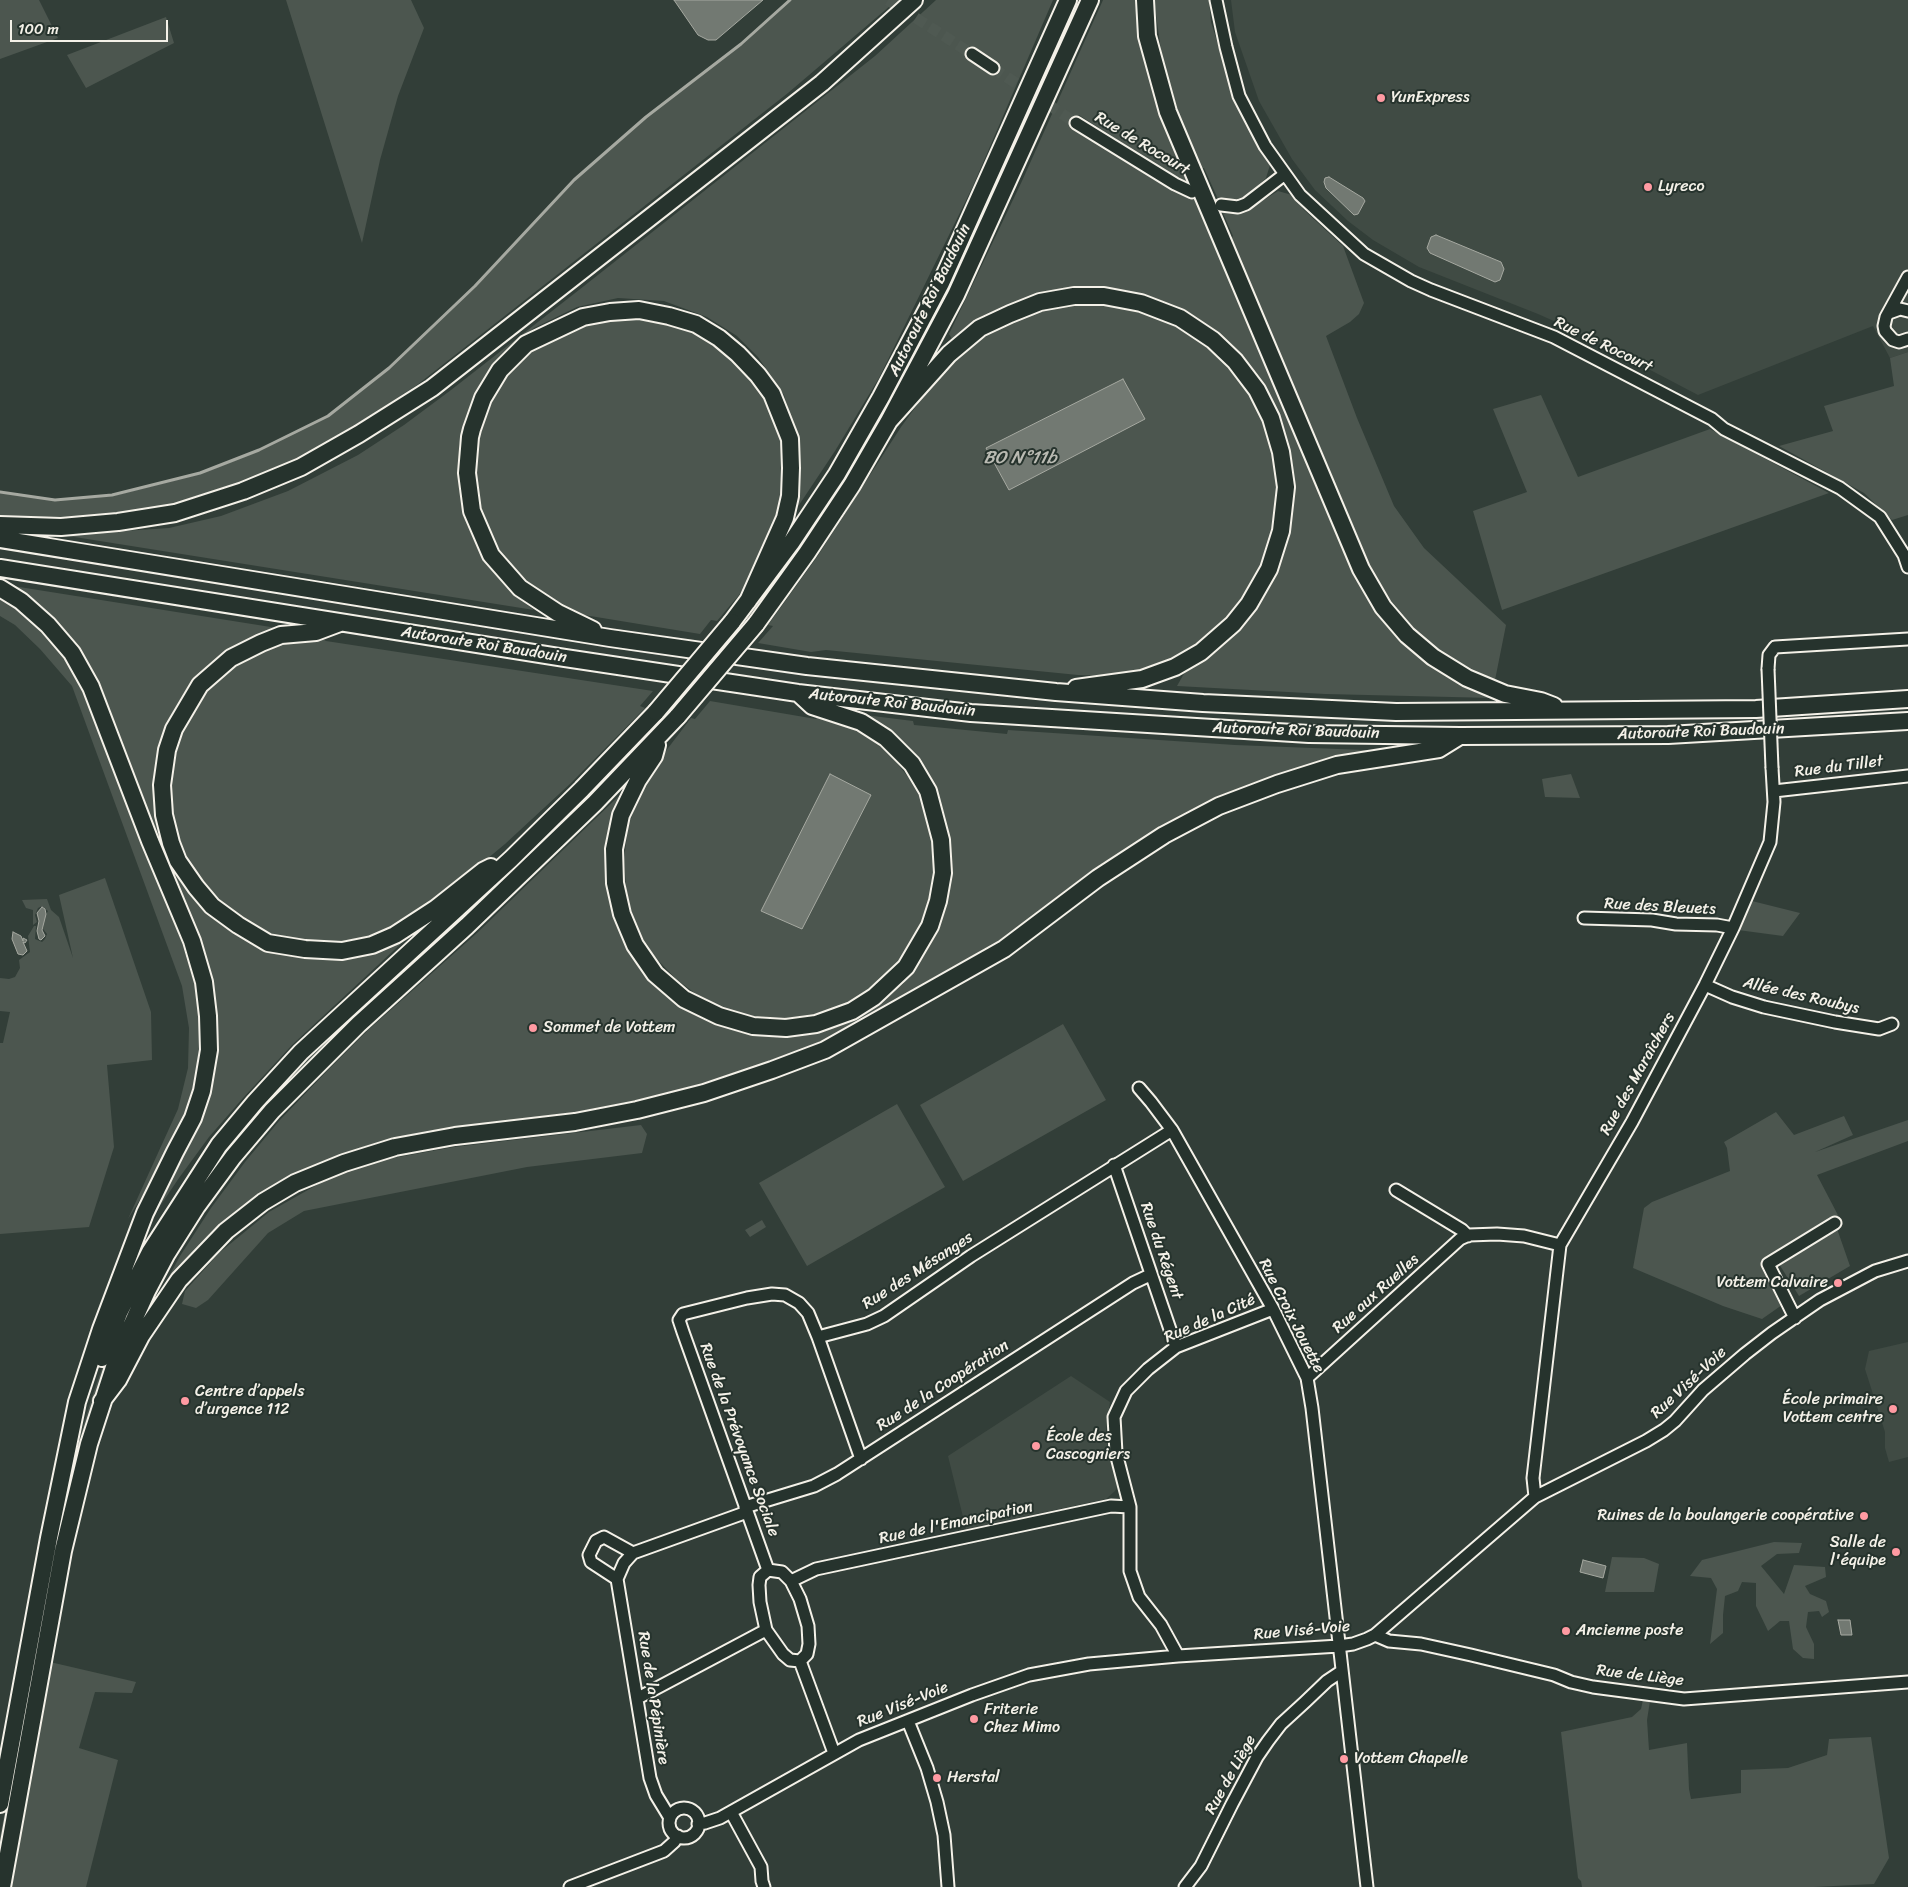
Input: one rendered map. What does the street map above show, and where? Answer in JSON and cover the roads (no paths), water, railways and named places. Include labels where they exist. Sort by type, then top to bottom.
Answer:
[{"type":"highway","points":[[0,525],[61,527],[118,522],[174,512],[243,491],[301,467],[432,388],[822,83],[914,0]]},
{"type":"highway","name":"Autoroute Roi Baudouin","points":[[70,1441],[119,1313],[150,1252],[219,1145],[301,1052],[511,858],[656,712],[732,622],[791,543],[837,474],[881,397],[941,283],[1068,0]]},
{"type":"highway","points":[[2,1887],[63,1551],[77,1488],[102,1401],[126,1337],[166,1255],[197,1206],[233,1157],[266,1117],[359,1024],[467,926],[659,738],[756,624],[807,553],[852,485],[889,421],[956,295],[1090,0]]},
{"type":"highway","points":[[1145,0],[1147,36],[1155,69],[1172,121],[1361,568],[1383,607],[1407,635],[1420,646],[1467,678],[1505,694],[1541,701],[1567,711]]},
{"type":"highway","points":[[889,421],[949,354],[980,328],[1040,302],[1074,296],[1104,296],[1142,303],[1180,318],[1213,340],[1235,361],[1257,390],[1271,418],[1281,452],[1286,487],[1281,531],[1269,569],[1249,604],[1233,624],[1201,652],[1175,667],[1142,679],[1095,684],[1056,692]]},
{"type":"highway","points":[[610,638],[558,614],[520,588],[508,576],[491,555],[472,511],[467,473],[472,429],[483,398],[500,370],[526,344],[583,317],[610,312],[639,310],[696,324],[719,338],[738,354],[758,375],[772,394],[790,439],[790,496],[785,518],[748,600]]},
{"type":"highway","name":"Autoroute Roi Baudouin","points":[[0,539],[610,638],[807,666],[1056,692],[1203,703],[1396,712],[1756,709],[1908,699]]},
{"type":"highway","name":"Autoroute Roi Baudouin","points":[[0,568],[798,693],[971,713],[1309,734],[1460,736],[1668,735],[1908,721]]},
{"type":"highway","points":[[0,588],[21,602],[48,625],[72,653],[91,687],[150,841],[192,941],[204,982],[209,1050],[202,1091],[193,1118],[145,1213],[113,1295],[77,1402],[49,1538],[0,1804]]},
{"type":"highway","points":[[342,623],[316,632],[281,635],[231,658],[200,686],[177,722],[167,750],[162,785],[164,816],[178,861],[196,887],[212,906],[238,925],[268,942],[305,949],[342,951],[372,945],[395,935],[434,909],[483,870],[511,858]]},
{"type":"highway","points":[[659,738],[654,756],[638,780],[621,815],[614,849],[614,883],[622,914],[635,945],[655,974],[684,999],[719,1016],[753,1026],[786,1028],[816,1024],[852,1011],[874,997],[909,963],[930,926],[938,901],[943,873],[941,840],[928,792],[912,764],[886,738],[861,722],[812,706],[798,693]]},
{"type":"highway","points":[[102,1401],[118,1380],[158,1308],[194,1263],[233,1226],[263,1202],[295,1183],[344,1163],[395,1147],[455,1136],[575,1122],[637,1110],[704,1093],[825,1050],[1004,949],[1098,878],[1164,835],[1219,806],[1277,784],[1337,765],[1439,749],[1460,736]]},
{"type":"street","name":"Rue de Rocourt","points":[[1216,0],[1239,96],[1264,146],[1300,195],[1364,254],[1431,290],[1554,337],[1712,419],[1724,429],[1840,488],[1880,517],[1904,555],[1908,567]]},
{"type":"street","points":[[972,54],[993,68]]},
{"type":"street","name":"Rue de Rocourt","points":[[1076,123],[1175,184],[1192,192]]},
{"type":"street","points":[[1221,205],[1238,207],[1246,204],[1285,174]]},
{"type":"street","points":[[1908,277],[1884,323],[1888,336],[1899,342],[1908,339]]},
{"type":"street","points":[[1889,313],[1900,309],[1908,311]]},
{"type":"street","name":"Rue des Maraîchers","points":[[1535,1497],[1533,1478],[1560,1245],[1632,1122],[1705,986],[1733,928],[1770,842],[1774,791],[1768,669],[1769,655],[1775,647],[1908,639]]},
{"type":"street","name":"Rue du Tillet","points":[[1774,791],[1908,776]]},
{"type":"street","name":"Rue des Bleuets","points":[[1584,918],[1652,920],[1676,924],[1717,925],[1733,928]]},
{"type":"street","name":"Allée des Roubys","points":[[1705,986],[1764,1007],[1835,1022],[1879,1029],[1892,1024]]},
{"type":"street","name":"Rue Croix Jouette","points":[[1139,1088],[1172,1130],[1273,1309],[1307,1378],[1367,1887]]},
{"type":"street","name":"Rue des Mésanges","points":[[818,1337],[867,1324],[884,1316],[953,1268],[1172,1130]]},
{"type":"street","name":"Rue du Régent","points":[[1114,1165],[1176,1348]]},
{"type":"street","points":[[1396,1190],[1462,1230],[1468,1236],[1497,1234],[1524,1236],[1560,1245]]},
{"type":"street","points":[[1795,1318],[1768,1264],[1835,1223]]},
{"type":"street","name":"Rue aux Ruelles","points":[[1307,1378],[1460,1239],[1468,1236]]},
{"type":"street","name":"Rue Visé-Voie","points":[[570,1887],[664,1851],[678,1836],[687,1837],[692,1835],[698,1824],[711,1822],[731,1812],[859,1740],[972,1695],[1030,1675],[1089,1664],[1178,1656],[1339,1646],[1353,1644],[1374,1635],[1535,1497],[1664,1430],[1687,1409],[1703,1390],[1745,1354],[1820,1300],[1874,1271],[1908,1261]]},
{"type":"street","name":"Rue de la Coopération","points":[[633,1553],[746,1509],[816,1485],[838,1474],[1133,1283],[1150,1275]]},
{"type":"street","name":"Rue de la Prévoyance Sociale","points":[[768,1570],[679,1320],[683,1314],[692,1311],[754,1296],[780,1294],[790,1297],[805,1308],[818,1337]]},
{"type":"street","name":"Rue de la Cité","points":[[1178,1656],[1161,1625],[1139,1597],[1130,1571],[1130,1507],[1116,1452],[1114,1417],[1126,1391],[1148,1368],[1176,1348],[1273,1309]]},
{"type":"street","points":[[818,1337],[861,1459]]},
{"type":"street","name":"Rue de l'Emancipation","points":[[791,1581],[816,1569],[832,1565],[1112,1506],[1130,1507]]},
{"type":"street","points":[[604,1537],[633,1553],[624,1563],[617,1579],[591,1562],[589,1555],[596,1541],[604,1537]]},
{"type":"street","points":[[768,1570],[782,1572],[791,1581],[800,1599],[808,1626],[809,1649],[800,1661],[790,1660],[766,1630],[760,1602],[759,1585],[760,1577],[768,1570]]},
{"type":"street","name":"Rue de la Pépinière","points":[[617,1579],[650,1778],[656,1795],[670,1818]]},
{"type":"street","points":[[638,1698],[766,1630]]},
{"type":"street","name":"Rue de Liège","points":[[1374,1635],[1388,1641],[1421,1644],[1554,1675],[1593,1687],[1684,1699],[1908,1682]]},
{"type":"street","points":[[800,1661],[834,1753]]},
{"type":"street","name":"Rue de Liège","points":[[1185,1887],[1201,1866],[1257,1757],[1268,1741],[1281,1724],[1327,1681],[1342,1671]]},
{"type":"street","points":[[908,1721],[927,1768],[937,1802],[944,1835],[948,1887]]},
{"type":"street","points":[[678,1836],[670,1829],[670,1818],[672,1813],[678,1809],[688,1809],[696,1815],[698,1824]]},
{"type":"street","points":[[731,1812],[761,1867],[764,1887]]},
{"type":"water","points":[[674,0],[763,0],[716,40],[708,40],[698,35]]},
{"type":"water","points":[[1329,177],[1363,198],[1365,201],[1358,214],[1354,215],[1326,188],[1325,178]]},
{"type":"water","points":[[1436,235],[1501,262],[1504,269],[1500,280],[1495,282],[1430,253],[1427,248],[1431,237]]},
{"type":"water","name":"BO N°11b","points":[[1123,379],[1145,419],[1009,490],[986,448]]},
{"type":"water","points":[[830,774],[871,795],[802,929],[761,911]]},
{"type":"water","points":[[42,907],[45,909],[46,914],[42,930],[45,936],[41,940],[37,931],[39,921],[37,913]]},
{"type":"water","points":[[13,932],[21,936],[23,941],[23,938],[27,940],[25,943],[23,942],[27,951],[23,955],[18,954],[12,939]]},
{"type":"water","points":[[1583,1560],[1606,1566],[1603,1578],[1580,1572]]},
{"type":"water","points":[[1838,1620],[1850,1620],[1852,1635],[1841,1635]]},
{"type":"waterway","points":[[0,492],[55,500],[112,495],[200,473],[259,450],[328,416],[389,368],[475,286],[574,180],[646,117],[741,44],[790,0]]},
{"type":"tunnel","points":[[888,0],[972,54]]},
{"type":"tunnel","points":[[993,68],[1076,123]]},
{"type":"place","name":"YunExpress","points":[[1381,98]]},
{"type":"place","name":"Lyreco","points":[[1648,187]]},
{"type":"place","name":"Sommet de Vottem","points":[[533,1028]]},
{"type":"place","name":"Vottem Calvaire","points":[[1838,1283]]},
{"type":"place","name":"Centre d’appels d’urgence 112","points":[[185,1401]]},
{"type":"place","name":"École primaire Vottem centre","points":[[1893,1409]]},
{"type":"place","name":"École des Cascogniers","points":[[1036,1446]]},
{"type":"place","name":"Ruines de la boulangerie coopérative","points":[[1864,1516]]},
{"type":"place","name":"Salle de l'équipe","points":[[1896,1552]]},
{"type":"place","name":"Ancienne poste","points":[[1566,1631]]},
{"type":"place","name":"Friterie Chez Mimo","points":[[974,1719]]},
{"type":"place","name":"Vottem Chapelle","points":[[1344,1759]]},
{"type":"place","name":"Herstal","points":[[937,1778]]}]
